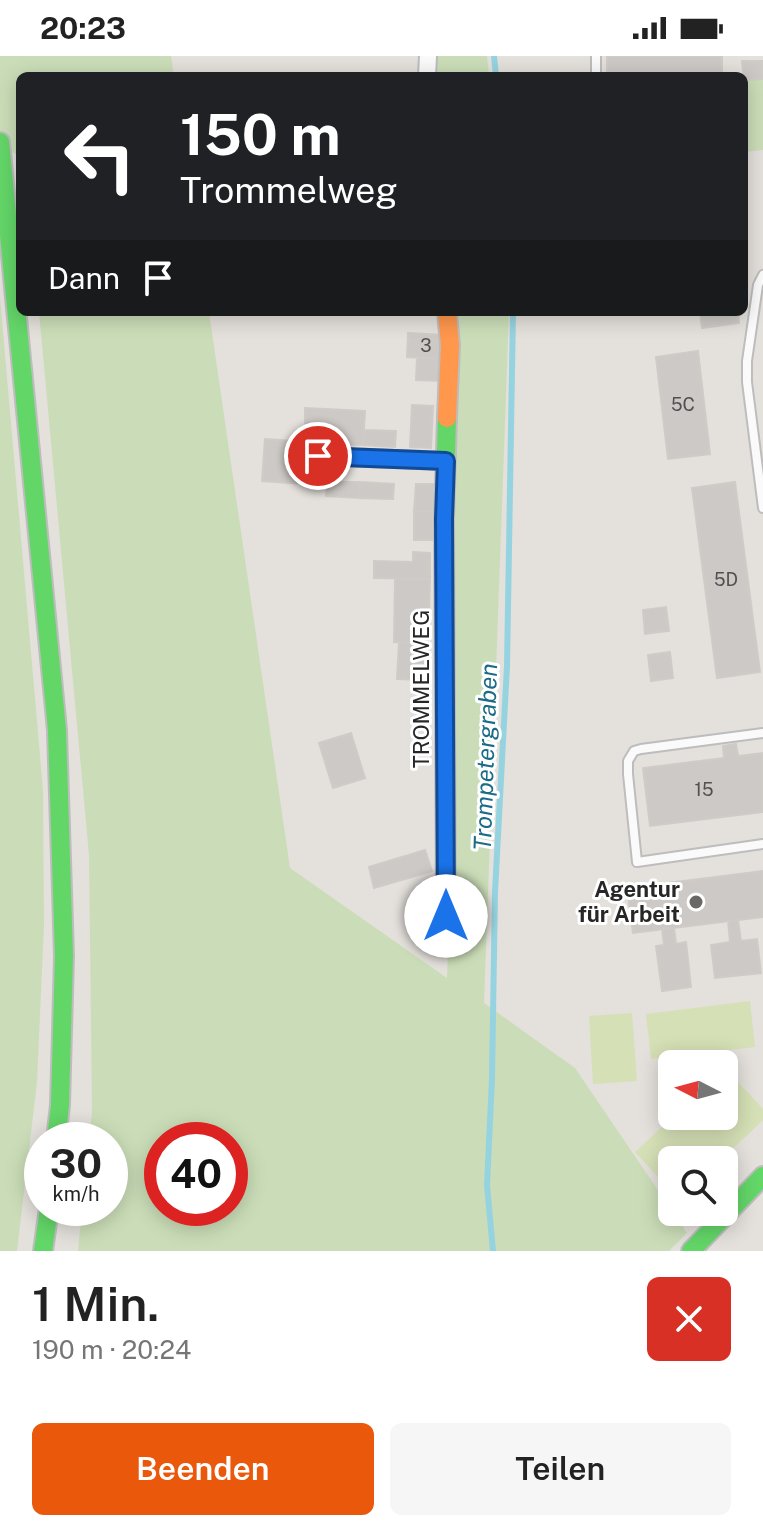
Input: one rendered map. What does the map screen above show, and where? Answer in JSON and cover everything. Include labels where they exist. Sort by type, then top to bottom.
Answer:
[{"type":"main road","points":[[0,142],[16,307]]},
{"type":"main road","points":[[17,316],[57,730],[64,956],[58,1122]]},
{"type":"main road","name":"TROMMELWEG","points":[[446,916],[444,519],[450,345],[447,316]]},
{"type":"main road","points":[[691,1251],[763,1176]]},
{"type":"main road","points":[[43,1251],[46,1226]]},
{"type":"street","points":[[318,456],[446,461]]},
{"type":"lane","points":[[763,275],[758,285],[747,361],[763,508]]},
{"type":"lane","points":[[763,733],[634,751],[628,761],[628,774],[637,862],[763,844]]},
{"type":"green space","points":[[0,56],[171,56],[173,72],[16,72],[16,154],[0,146]]},
{"type":"green space","points":[[435,56],[487,56],[489,72],[433,72]]},
{"type":"green space","points":[[763,79],[763,150],[748,152],[748,80]]},
{"type":"green space","points":[[0,297],[43,790],[44,925],[37,1082],[32,1122],[24,1122],[24,1192],[17,1251],[0,1251]]},
{"type":"green space","points":[[39,316],[210,316],[290,868],[447,978],[452,316],[509,316],[484,1003],[575,1068],[658,1190],[658,1226],[682,1226],[687,1233],[669,1251],[78,1251],[80,1226],[128,1226],[128,1122],[91,1122],[89,855]]},
{"type":"green space","points":[[750,1001],[755,1047],[658,1050],[658,1058],[651,1059],[646,1014]]},
{"type":"green space","points":[[632,1013],[637,1081],[593,1084],[589,1016]]},
{"type":"green space","points":[[738,1082],[763,1109],[763,1120],[736,1146],[658,1146],[658,1177],[635,1152],[659,1130],[738,1130]]},
{"type":"building","points":[[607,56],[722,56],[722,72],[607,72]]},
{"type":"building","points":[[742,61],[763,61],[763,79],[748,80],[748,72],[743,72]]},
{"type":"building","points":[[700,316],[738,316],[739,323],[702,328]]},
{"type":"building","points":[[408,333],[444,335],[443,359],[407,357]]},
{"type":"building","points":[[698,351],[710,454],[668,459],[656,357]]},
{"type":"building","points":[[417,358],[443,359],[443,381],[416,380]]},
{"type":"building","points":[[412,405],[433,406],[431,448],[410,447]]},
{"type":"building","points":[[305,408],[365,411],[363,445],[328,444],[329,430],[305,428]]},
{"type":"building","points":[[364,430],[396,431],[395,447],[363,445]]},
{"type":"building","points":[[265,439],[307,442],[304,484],[262,481]]},
{"type":"building","points":[[327,482],[360,482],[359,498],[326,496]]},
{"type":"building","points":[[360,482],[394,484],[393,499],[359,498]]},
{"type":"building","points":[[735,482],[760,672],[717,678],[692,488]]},
{"type":"building","points":[[416,484],[434,484],[433,512],[414,511]]},
{"type":"building","points":[[414,511],[433,512],[432,540],[414,540]]},
{"type":"building","points":[[413,552],[430,553],[430,579],[374,578],[374,561],[413,562]]},
{"type":"building","points":[[395,579],[430,579],[428,644],[394,642]]},
{"type":"building","points":[[666,607],[669,631],[645,634],[643,610]]},
{"type":"building","points":[[399,642],[428,644],[426,680],[397,679]]},
{"type":"building","points":[[670,652],[673,678],[651,681],[648,655]]},
{"type":"building","points":[[351,733],[365,778],[333,788],[319,743]]},
{"type":"building","points":[[736,744],[738,756],[763,753],[763,812],[650,826],[643,768],[724,758],[723,746]]},
{"type":"building","points":[[425,850],[432,871],[374,888],[369,867]]},
{"type":"building","name":"Agentur für Arbeit","points":[[763,871],[763,917],[633,933],[627,888]]},
{"type":"building","points":[[738,920],[741,941],[757,939],[761,973],[715,978],[711,945],[730,942],[728,921]]},
{"type":"building","points":[[674,928],[676,944],[686,942],[691,987],[662,991],[656,946],[664,945],[662,929]]},
{"type":"waterway","name":"Trompetergraben","points":[[494,56],[496,72]]},
{"type":"waterway","name":"Trompetergraben","points":[[493,1251],[487,1185],[495,892],[507,666],[513,316]]},
{"type":"traffic: fast","points":[[0,142],[16,307]]},
{"type":"traffic: fast","points":[[17,316],[57,730],[64,956],[58,1122]]},
{"type":"traffic: fast","points":[[446,916],[444,519],[447,418]]},
{"type":"traffic: fast","points":[[691,1251],[763,1176]]},
{"type":"traffic: fast","points":[[43,1251],[46,1226]]},
{"type":"traffic: slow","points":[[447,316],[450,345],[447,418]]},
{"type":"place","name":"Agentur für Arbeit","points":[[696,902]]},
{"type":"route","points":[[318,456],[446,461],[446,916]]}]
